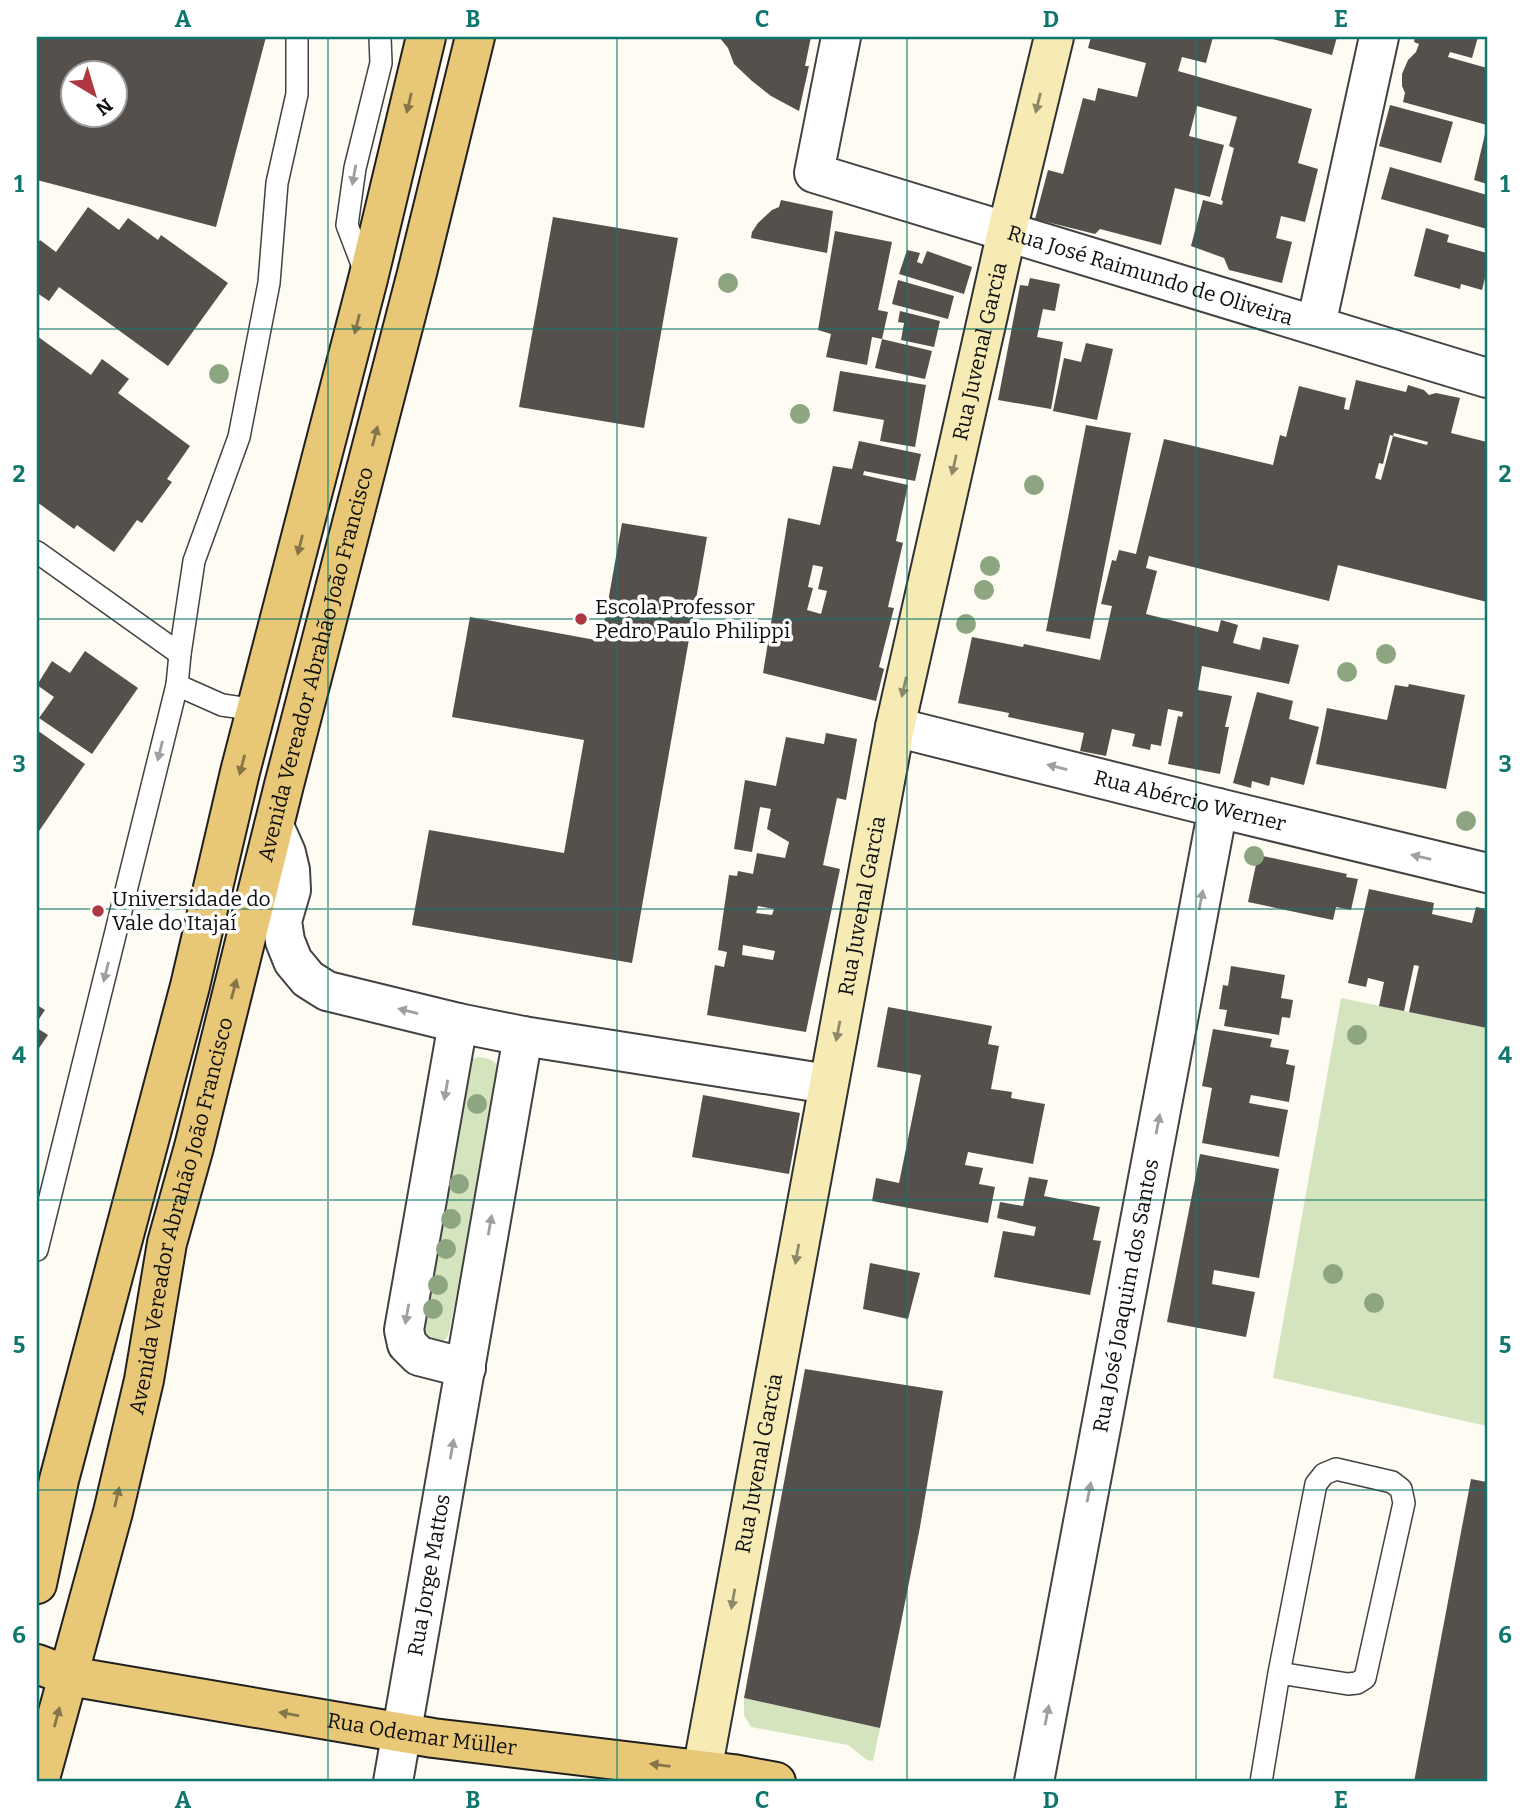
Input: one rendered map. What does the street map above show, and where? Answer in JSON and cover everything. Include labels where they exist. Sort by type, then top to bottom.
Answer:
[{"type":"main road","name":"Avenida Vereador Abrahão João Francisco","points":[[37,1584],[48,1476],[190,986],[240,772],[368,279],[426,37]]},
{"type":"main road","name":"Avenida Vereador Abrahão João Francisco","points":[[39,1782],[53,1670],[113,1512],[144,1380],[167,1243],[194,1147],[475,37]]},
{"type":"main road","name":"Rua Juvenal Garcia","points":[[701,1776],[895,727],[1007,231],[1054,37]]},
{"type":"main road","name":"Rua Odemar Müller","points":[[53,1670],[402,1734],[701,1776],[733,1774],[776,1782]]},
{"type":"street","name":"Rua José Raimundo de Oliveira","points":[[841,37],[814,173],[1487,378]]},
{"type":"street","points":[[1316,326],[1379,37]]},
{"type":"street","name":"Rua Abércio Werner","points":[[895,727],[1487,873]]},
{"type":"street","name":"Rua José Joaquim dos Santos","points":[[1034,1782],[1218,808]]},
{"type":"street","points":[[275,826],[290,870],[291,890],[282,921],[285,941],[293,961],[308,979],[327,991],[523,1036],[828,1084]]},
{"type":"street","points":[[458,1023],[404,1330],[407,1344],[419,1356],[466,1368]]},
{"type":"street","name":"Rua Jorge Mattos","points":[[393,1782],[523,1036]]},
{"type":"lane","points":[[37,1251],[177,685],[194,561],[239,437],[267,296],[277,183],[297,93],[297,37]]},
{"type":"lane","points":[[368,279],[347,225],[355,167],[381,63],[380,37]]},
{"type":"lane","points":[[37,552],[180,654]]},
{"type":"lane","points":[[177,685],[222,705],[257,710]]},
{"type":"lane","points":[[1261,1782],[1279,1673],[1316,1484],[1324,1474],[1336,1469],[1392,1482],[1401,1489],[1404,1503],[1365,1678],[1348,1684],[1279,1673]]},
{"type":"green space","points":[[1341,998],[1487,1028],[1487,1426],[1273,1378]]},
{"type":"green space","points":[[480,1057],[494,1062],[501,1075],[449,1332],[447,1338],[436,1346],[412,1325],[470,1059]]},
{"type":"green space","points":[[744,1698],[880,1728],[873,1761],[867,1760],[848,1745],[751,1727],[744,1715]]},
{"type":"building","points":[[37,37],[266,37],[216,227],[37,180]]},
{"type":"building","points":[[719,37],[811,37],[805,66],[809,66],[799,111],[771,96],[752,81],[734,64],[728,48]]},
{"type":"building","points":[[1091,37],[1213,37],[1206,63],[1182,57],[1178,71],[1312,109],[1298,163],[1318,169],[1305,222],[1281,216],[1276,238],[1292,242],[1282,283],[1229,270],[1224,258],[1191,246],[1203,200],[1222,205],[1234,148],[1229,146],[1237,117],[1197,106],[1189,136],[1224,145],[1210,197],[1175,188],[1161,245],[1100,229],[1095,234],[1035,219],[1048,170],[1063,174],[1083,98],[1095,101],[1098,88],[1137,97],[1146,63],[1088,48]]},
{"type":"building","points":[[1265,37],[1337,37],[1332,55]]},
{"type":"building","points":[[1415,37],[1478,37],[1472,58],[1450,52],[1448,57],[1487,68],[1487,125],[1403,102],[1405,93],[1402,74],[1419,44],[1414,42]]},
{"type":"building","points":[[1390,105],[1453,122],[1441,163],[1379,146]]},
{"type":"building","points":[[1487,130],[1487,184],[1474,180]]},
{"type":"building","points":[[1390,167],[1487,195],[1487,229],[1381,199]]},
{"type":"building","points":[[781,200],[833,211],[827,253],[751,238],[758,223],[779,207]]},
{"type":"building","points":[[88,207],[119,230],[128,218],[158,240],[161,235],[228,283],[168,366],[59,287],[49,301],[37,293],[37,244],[40,240],[56,252]]},
{"type":"building","points":[[553,217],[678,238],[644,428],[519,407]]},
{"type":"building","points":[[1426,228],[1449,235],[1447,242],[1487,253],[1487,270],[1482,290],[1461,284],[1460,289],[1414,276]]},
{"type":"building","points":[[835,231],[892,242],[878,310],[888,312],[882,339],[872,337],[867,365],[826,357],[831,334],[818,330]]},
{"type":"building","points":[[907,250],[920,253],[917,262],[922,264],[927,251],[972,267],[964,294],[899,274]]},
{"type":"building","points":[[1030,278],[1060,284],[1055,311],[1043,309],[1037,337],[1063,342],[1051,409],[998,400],[1020,285],[1028,286]]},
{"type":"building","points":[[898,280],[954,296],[948,319],[892,304]]},
{"type":"building","points":[[900,311],[940,321],[934,347],[901,340],[904,323],[898,322]]},
{"type":"building","points":[[37,336],[91,375],[102,359],[129,379],[118,393],[190,446],[167,479],[172,482],[142,523],[137,520],[114,552],[77,525],[74,529],[37,502]]},
{"type":"building","points":[[882,339],[932,351],[925,379],[875,368]]},
{"type":"building","points":[[1086,343],[1113,349],[1097,420],[1053,411],[1064,358],[1081,362]]},
{"type":"building","points":[[840,371],[926,385],[915,447],[880,441],[884,420],[833,411]]},
{"type":"building","points":[[1356,380],[1406,392],[1408,385],[1424,390],[1429,395],[1436,393],[1460,398],[1451,433],[1487,442],[1487,602],[1338,565],[1329,601],[1149,556],[1146,568],[1157,571],[1146,614],[1218,632],[1221,620],[1238,625],[1233,643],[1260,650],[1263,637],[1299,645],[1289,684],[1202,666],[1198,690],[1232,696],[1225,727],[1229,727],[1220,774],[1168,764],[1178,716],[1182,717],[1183,712],[1168,709],[1161,746],[1151,744],[1150,750],[1132,746],[1135,734],[1112,729],[1106,756],[1080,751],[1084,733],[958,703],[972,637],[1023,647],[1024,644],[1100,660],[1112,606],[1101,604],[1112,560],[1116,561],[1119,550],[1136,554],[1164,439],[1273,465],[1280,435],[1286,437],[1299,386],[1346,398],[1344,409],[1349,410]],"holes":[[[1394,433],[1428,442],[1427,445],[1393,436]],[[1390,435],[1393,436],[1381,480],[1375,478],[1379,463],[1383,464]]]},
{"type":"building","points":[[1086,425],[1131,433],[1090,639],[1046,631]]},
{"type":"building","points":[[859,441],[921,454],[915,481],[864,471],[863,475],[908,485],[896,541],[903,543],[888,607],[894,608],[879,667],[884,669],[876,701],[763,673],[788,518],[820,525],[833,466],[852,469]],"holes":[[[813,565],[823,567],[818,589],[827,591],[821,614],[807,610],[813,588],[808,587]]]},
{"type":"building","points":[[622,523],[707,537],[632,963],[412,925],[429,830],[564,853],[584,740],[452,717],[470,617],[601,641]]},
{"type":"building","points":[[85,651],[138,688],[92,754],[39,718],[54,697],[37,685],[52,661],[70,673]]},
{"type":"building","points":[[1409,684],[1465,695],[1446,789],[1316,764],[1327,708],[1387,720],[1395,685],[1408,687]]},
{"type":"building","points":[[1257,692],[1293,701],[1289,719],[1319,727],[1304,785],[1271,777],[1269,786],[1252,781],[1251,788],[1233,783]]},
{"type":"building","points":[[37,730],[85,764],[37,834]]},
{"type":"building","points":[[826,733],[857,739],[846,800],[837,798],[823,865],[840,869],[806,1032],[707,1015],[715,965],[724,967],[727,952],[718,950],[729,875],[737,876],[738,871],[753,874],[757,853],[785,858],[789,842],[767,829],[771,809],[760,807],[752,852],[734,849],[745,780],[776,786],[786,737],[824,744]],"holes":[[[758,906],[774,909],[772,915],[756,913]],[[743,945],[775,951],[773,960],[742,955]]]},
{"type":"building","points":[[1258,855],[1347,874],[1346,877],[1358,879],[1351,910],[1336,907],[1333,920],[1248,902]]},
{"type":"building","points":[[1369,889],[1434,903],[1432,914],[1472,923],[1476,907],[1487,909],[1487,1028],[1409,1012],[1419,966],[1414,965],[1404,1011],[1379,1006],[1384,982],[1368,978],[1366,987],[1348,983]]},
{"type":"building","points":[[1231,966],[1285,975],[1281,998],[1293,1000],[1290,1018],[1282,1017],[1279,1035],[1224,1026],[1227,1010],[1219,1009],[1223,985],[1228,986]]},
{"type":"building","points":[[37,1005],[45,1010],[37,1022]]},
{"type":"building","points":[[888,1007],[992,1026],[988,1044],[999,1046],[991,1089],[1012,1092],[1011,1098],[1045,1104],[1033,1164],[968,1152],[965,1165],[983,1168],[979,1184],[995,1187],[988,1223],[872,1201],[876,1178],[899,1183],[921,1075],[877,1067]]},
{"type":"building","points":[[37,1028],[48,1035],[37,1051]]},
{"type":"building","points":[[1213,1029],[1272,1039],[1270,1047],[1289,1050],[1286,1064],[1295,1066],[1289,1102],[1251,1095],[1249,1103],[1288,1110],[1279,1157],[1202,1143],[1212,1088],[1202,1086]]},
{"type":"building","points":[[703,1095],[800,1113],[789,1174],[692,1157]]},
{"type":"building","points":[[1200,1154],[1279,1169],[1259,1278],[1214,1270],[1212,1284],[1255,1292],[1246,1337],[1167,1322]]},
{"type":"building","points":[[1029,1177],[1048,1180],[1044,1196],[1100,1207],[1093,1240],[1101,1241],[1090,1295],[994,1277],[1003,1231],[1034,1236],[1036,1227],[997,1218],[1000,1202],[1023,1206]]},
{"type":"building","points":[[870,1263],[920,1273],[908,1319],[863,1309]]},
{"type":"building","points":[[805,1369],[943,1391],[920,1527],[880,1728],[744,1698]]},
{"type":"building","points":[[1471,1479],[1487,1482],[1487,1782],[1414,1782]]},
{"type":"place","name":"Escola Professor Pedro Paulo Philippi","points":[[581,619]]},
{"type":"place","name":"Universidade do Vale do Itajaí","points":[[98,911]]}]
